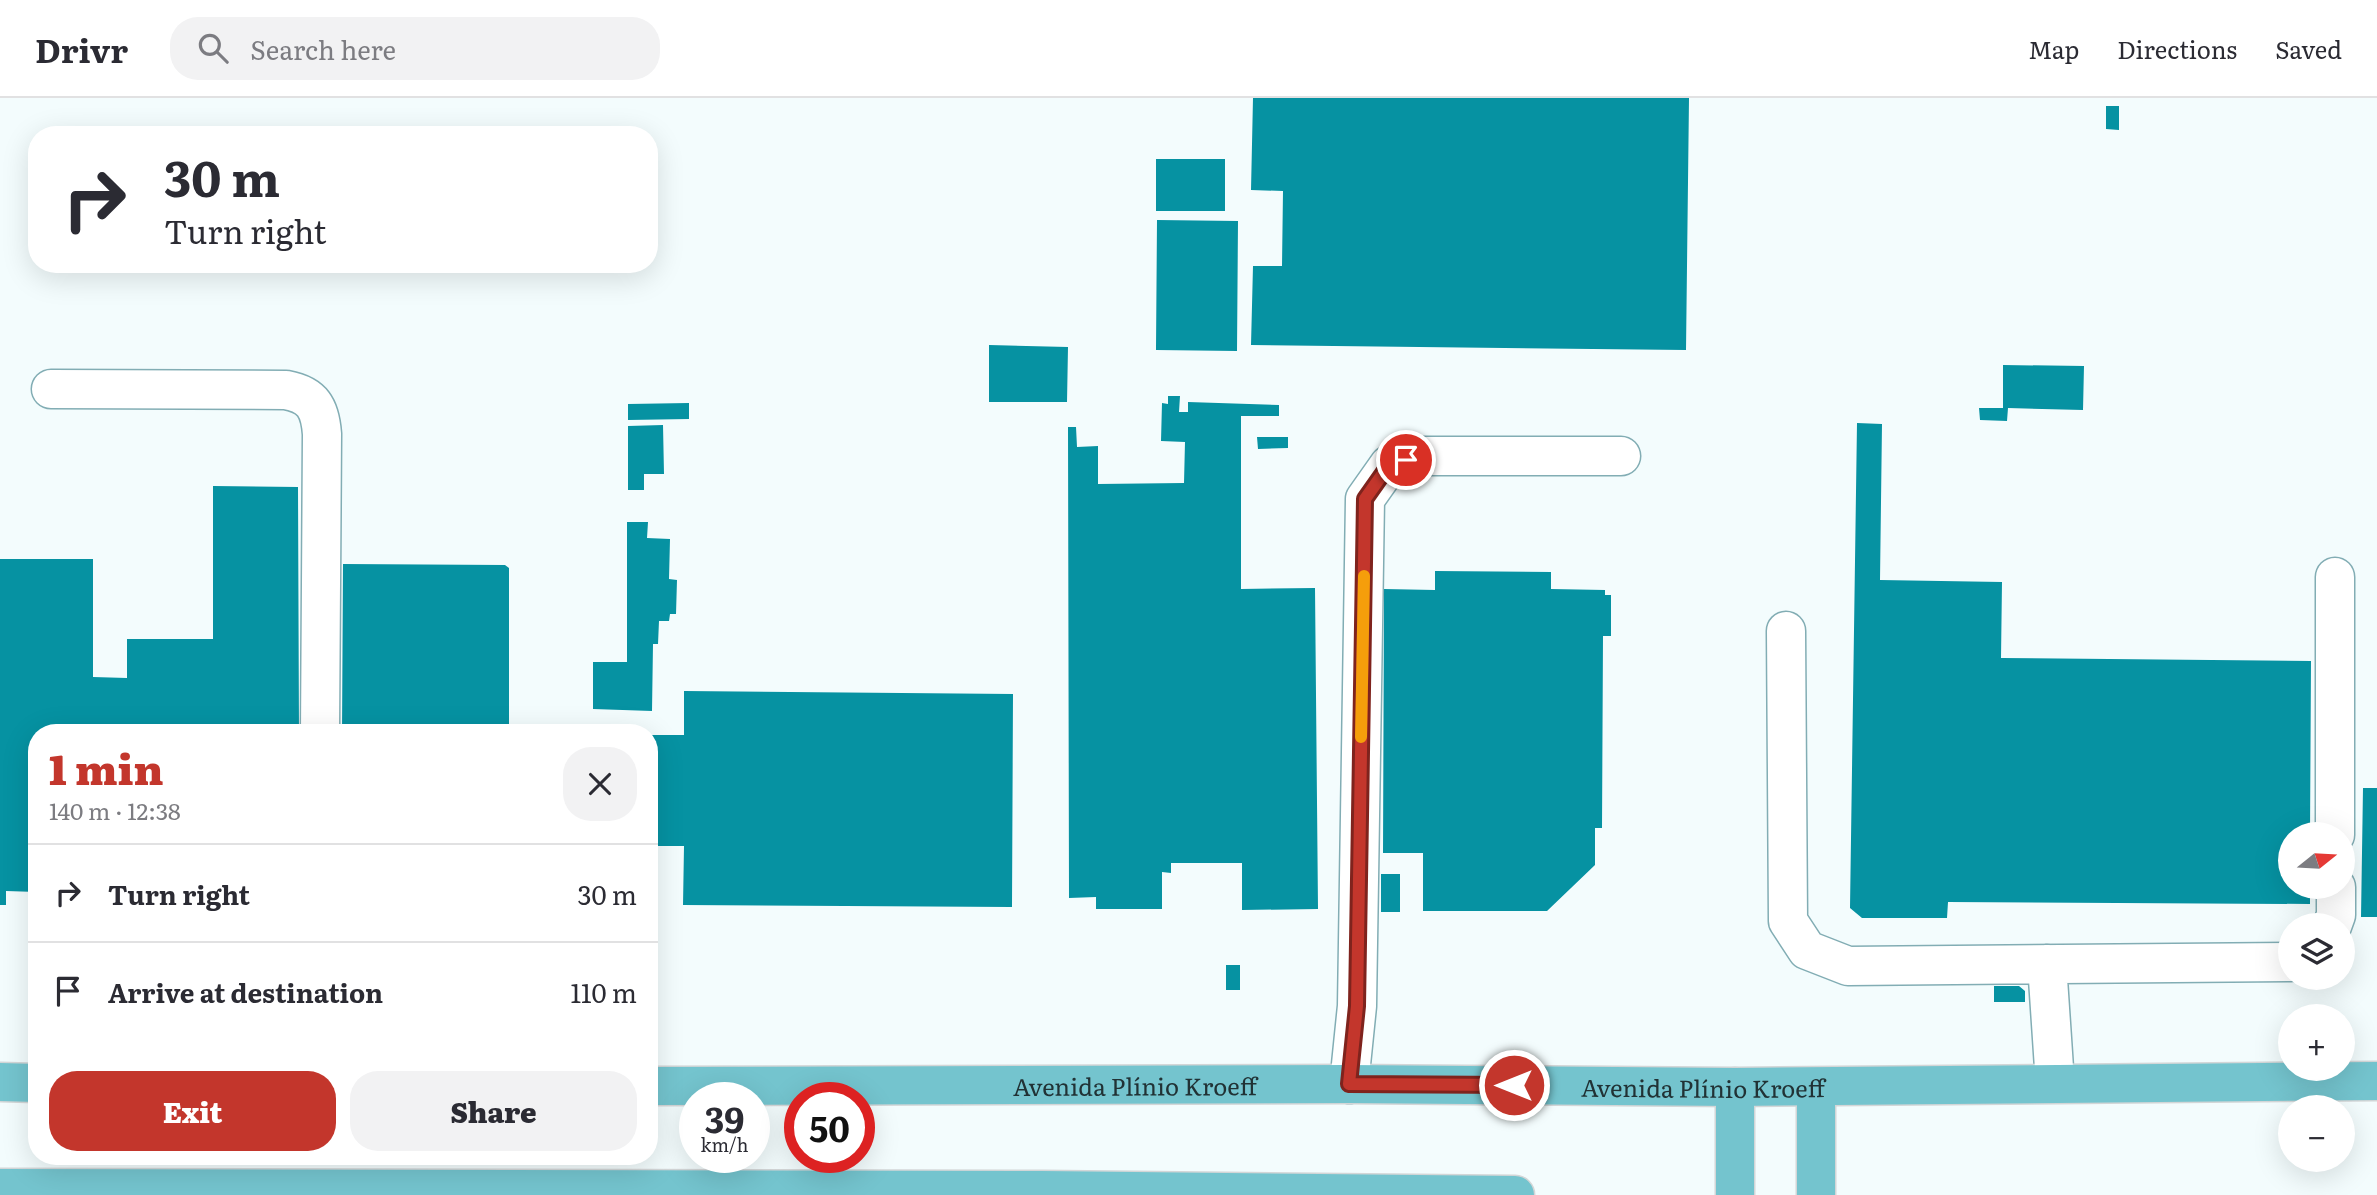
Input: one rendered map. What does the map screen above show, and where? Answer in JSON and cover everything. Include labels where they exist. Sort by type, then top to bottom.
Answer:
[{"type":"main road","name":"Avenida Plínio Kroeff","points":[[658,1086],[1349,1084],[1816,1087],[2377,1081]]},
{"type":"main road","points":[[0,1082],[28,1083]]},
{"type":"main road","points":[[1735,1087],[1735,1195]]},
{"type":"main road","points":[[1816,1087],[1816,1195]]},
{"type":"main road","points":[[0,1188],[1055,1190],[1515,1195]]},
{"type":"lane","points":[[51,388],[286,390],[299,392],[310,399],[321,416],[322,434],[320,724]]},
{"type":"lane","points":[[1349,1084],[1357,1006],[1365,499],[1389,465],[1422,456],[1621,456]]},
{"type":"lane","points":[[2335,577],[2335,822]]},
{"type":"lane","points":[[1786,631],[1788,921],[1807,950],[1848,966],[2278,962]]},
{"type":"lane","points":[[2047,964],[2055,1083]]},
{"type":"building","points":[[1253,98],[1689,98],[1686,350],[1251,345],[1253,266],[1282,266],[1283,191],[1251,190]]},
{"type":"building","points":[[2106,106],[2119,106],[2119,130],[2106,129]]},
{"type":"building","points":[[1156,159],[1225,159],[1225,211],[1156,211]]},
{"type":"building","points":[[1157,220],[1238,221],[1237,351],[1156,350]]},
{"type":"building","points":[[989,345],[1068,347],[1067,402],[989,402]]},
{"type":"building","points":[[2003,365],[2084,366],[2083,410],[2008,408],[2007,421],[1980,420],[1979,408],[2003,408]]},
{"type":"building","points":[[1168,396],[1180,396],[1179,412],[1188,412],[1188,402],[1279,405],[1279,416],[1241,416],[1241,589],[1315,588],[1318,909],[1242,910],[1242,863],[1171,863],[1171,873],[1162,872],[1162,909],[1096,909],[1096,897],[1069,898],[1068,427],[1076,427],[1077,447],[1098,446],[1098,484],[1184,483],[1185,442],[1161,441],[1162,403],[1168,404]]},
{"type":"building","points":[[689,403],[689,419],[628,420],[628,404]]},
{"type":"building","points":[[1857,423],[1882,424],[1880,580],[2002,582],[2001,658],[2311,661],[2310,822],[2278,822],[2278,900],[2310,900],[2310,904],[1948,902],[1947,918],[1862,918],[1850,908]]},
{"type":"building","points":[[663,425],[664,474],[644,474],[644,490],[628,490],[628,426]]},
{"type":"building","points":[[1257,437],[1288,437],[1288,448],[1258,449]]},
{"type":"building","points":[[213,486],[298,487],[299,724],[28,724],[28,892],[6,891],[6,905],[0,905],[0,559],[93,559],[93,677],[127,678],[127,639],[213,639]]},
{"type":"building","points":[[627,522],[648,522],[647,538],[670,539],[669,579],[677,580],[676,614],[670,614],[669,621],[659,621],[658,644],[653,644],[652,711],[593,709],[593,662],[627,662]]},
{"type":"building","points":[[343,564],[505,565],[509,568],[509,724],[342,724]]},
{"type":"building","points":[[1435,571],[1551,572],[1551,589],[1605,590],[1605,595],[1611,595],[1611,636],[1603,636],[1602,828],[1595,828],[1595,865],[1547,911],[1423,911],[1423,853],[1383,853],[1384,589],[1435,590]]},
{"type":"building","points":[[684,691],[1013,694],[1012,907],[683,905],[684,846],[658,846],[658,735],[684,735]]},
{"type":"building","points":[[2363,788],[2377,788],[2377,917],[2361,917]]},
{"type":"building","points":[[1381,874],[1400,874],[1400,912],[1381,912]]},
{"type":"building","points":[[1226,965],[1240,965],[1240,990],[1226,990]]},
{"type":"building","points":[[1994,986],[2019,986],[2025,991],[2025,1002],[1994,1002]]},
{"type":"slow traffic","points":[[1361,737],[1364,576]]},
{"type":"route","points":[[1406,460],[1389,465],[1365,499],[1357,1006],[1349,1084],[1514,1085]]}]
